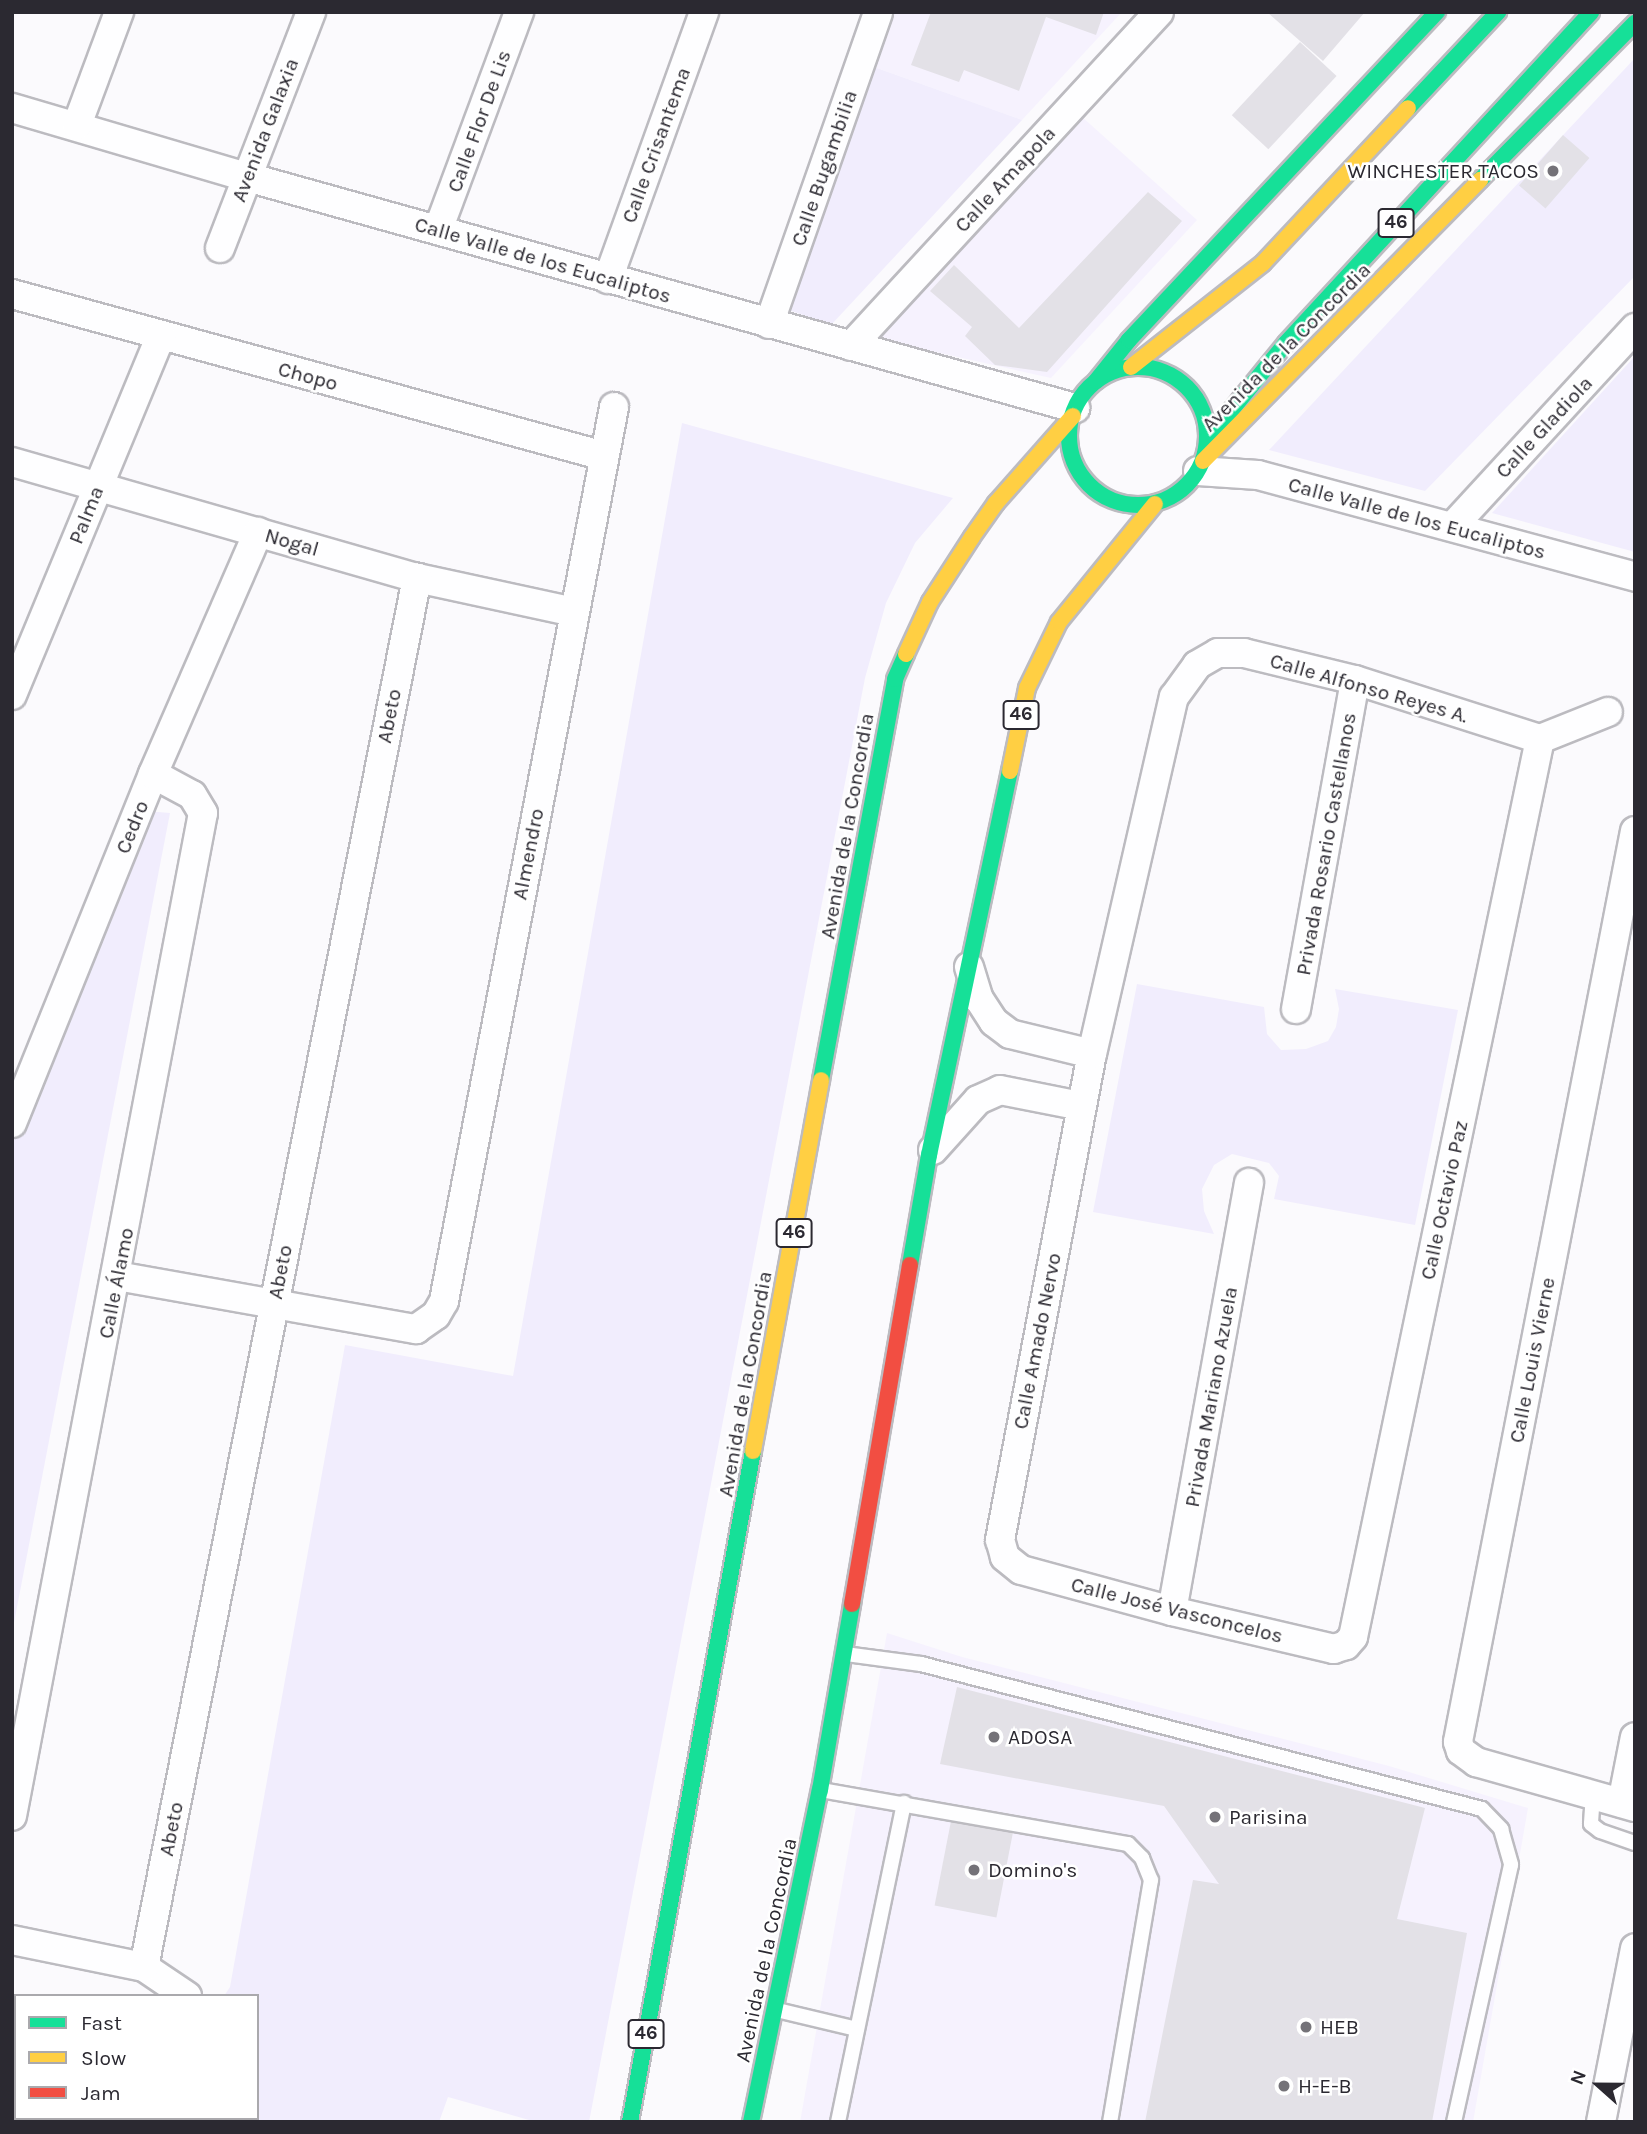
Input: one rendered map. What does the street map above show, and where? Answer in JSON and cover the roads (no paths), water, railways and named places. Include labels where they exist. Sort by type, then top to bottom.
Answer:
[{"type":"main road","points":[[1096,381],[1129,340],[1437,12]]},
{"type":"main road","points":[[1096,381],[1131,367],[1263,263],[1498,12]]},
{"type":"main road","name":"Avenida de la Concordia","points":[[1207,440],[1286,343],[1591,12]]},
{"type":"main road","name":"Avenida de la Concordia","points":[[1201,466],[1635,23]]},
{"type":"main road","name":"46","points":[[1131,367],[1155,368],[1177,378],[1194,395],[1205,416],[1207,440],[1201,466],[1172,497],[1155,504]]},
{"type":"main road","name":"46","points":[[1074,412],[1096,381]]},
{"type":"main road","points":[[1074,412],[1069,429],[1070,452],[1078,472],[1093,489],[1112,501],[1133,506],[1155,504]]},
{"type":"main road","name":"Avenida de la Concordia","points":[[630,2122],[895,679],[930,602],[972,537],[1027,465],[1074,412]]},
{"type":"main road","name":"Avenida de la Concordia","points":[[751,2122],[821,1790],[929,1155],[967,962],[1027,688],[1059,622],[1155,504]]},
{"type":"street","points":[[77,125],[119,12]]},
{"type":"street","name":"Avenida Galaxia","points":[[220,248],[311,12]]},
{"type":"street","name":"Calle Flor De Lis","points":[[438,230],[519,12]]},
{"type":"street","name":"Calle Crisantema","points":[[608,279],[704,12]]},
{"type":"street","name":"Calle Bugambilia","points":[[769,324],[878,12]]},
{"type":"street","name":"Calle Amapola","points":[[850,346],[1159,12]]},
{"type":"street","name":"Calle Valle de los Eucaliptos","points":[[12,108],[1074,412]]},
{"type":"street","name":"Chopo","points":[[12,294],[604,456]]},
{"type":"street","name":"Calle Gladiola","points":[[1453,526],[1635,328]]},
{"type":"street","name":"Palma","points":[[12,695],[161,336]]},
{"type":"street","name":"Almendro","points":[[273,1305],[416,1329],[436,1315],[444,1301],[614,407]]},
{"type":"street","name":"Nogal","points":[[12,462],[416,578],[574,612]]},
{"type":"street","name":"Calle Valle de los Eucaliptos","points":[[1201,466],[1258,475],[1635,577]]},
{"type":"street","name":"Cedro","points":[[12,1124],[153,774],[258,532]]},
{"type":"street","name":"Abeto","points":[[144,1966],[416,578]]},
{"type":"street","name":"Calle Alfonso Reyes A.","points":[[1197,664],[1218,653],[1244,653],[1355,680],[1540,739]]},
{"type":"street","name":"Calle Amado Nervo","points":[[1021,1570],[1005,1557],[1000,1540],[1081,1105],[1174,697],[1197,664]]},
{"type":"street","name":"Privada Rosario Castellanos","points":[[1296,1009],[1355,680]]},
{"type":"street","points":[[1540,739],[1608,712]]},
{"type":"street","name":"Calle Octavio Paz","points":[[1334,1649],[1346,1645],[1353,1637],[1540,739]]},
{"type":"street","name":"Calle Álamo","points":[[12,1816],[117,1276],[203,813],[192,795],[153,774]]},
{"type":"street","name":"Calle Louis Vierne","points":[[1628,1805],[1476,1762],[1461,1751],[1458,1742],[1635,831]]},
{"type":"street","points":[[967,962],[979,999],[994,1022],[1010,1034],[1092,1054]]},
{"type":"street","points":[[929,1155],[957,1120],[978,1100],[1000,1090],[1081,1105]]},
{"type":"street","name":"Privada Mariano Azuela","points":[[1172,1611],[1249,1183]]},
{"type":"street","points":[[117,1276],[273,1305]]},
{"type":"street","name":"Calle José Vasconcelos","points":[[1021,1570],[1172,1611],[1334,1649]]},
{"type":"street","points":[[1628,1805],[1635,1737]]},
{"type":"street","points":[[12,1940],[144,1966],[184,1994]]},
{"type":"street","points":[[1601,2122],[1635,1948]]},
{"type":"lane","points":[[845,1654],[921,1664],[1482,1809],[1501,1829],[1511,1865],[1454,2122]]},
{"type":"lane","points":[[821,1790],[1128,1844],[1142,1858],[1151,1880],[1110,2122]]},
{"type":"lane","points":[[1593,1794],[1591,1824],[1600,1831],[1635,1843]]},
{"type":"lane","points":[[838,2122],[904,1803]]},
{"type":"lane","points":[[776,2010],[857,2029]]},
{"type":"place","name":"WINCHESTER TACOS","points":[[1553,171]]},
{"type":"place","name":"ADOSA","points":[[994,1737]]},
{"type":"place","name":"Parisina","points":[[1215,1817]]},
{"type":"place","name":"Domino's","points":[[974,1870]]},
{"type":"place","name":"HEB","points":[[1306,2027]]},
{"type":"place","name":"H-E-B","points":[[1284,2086]]}]
